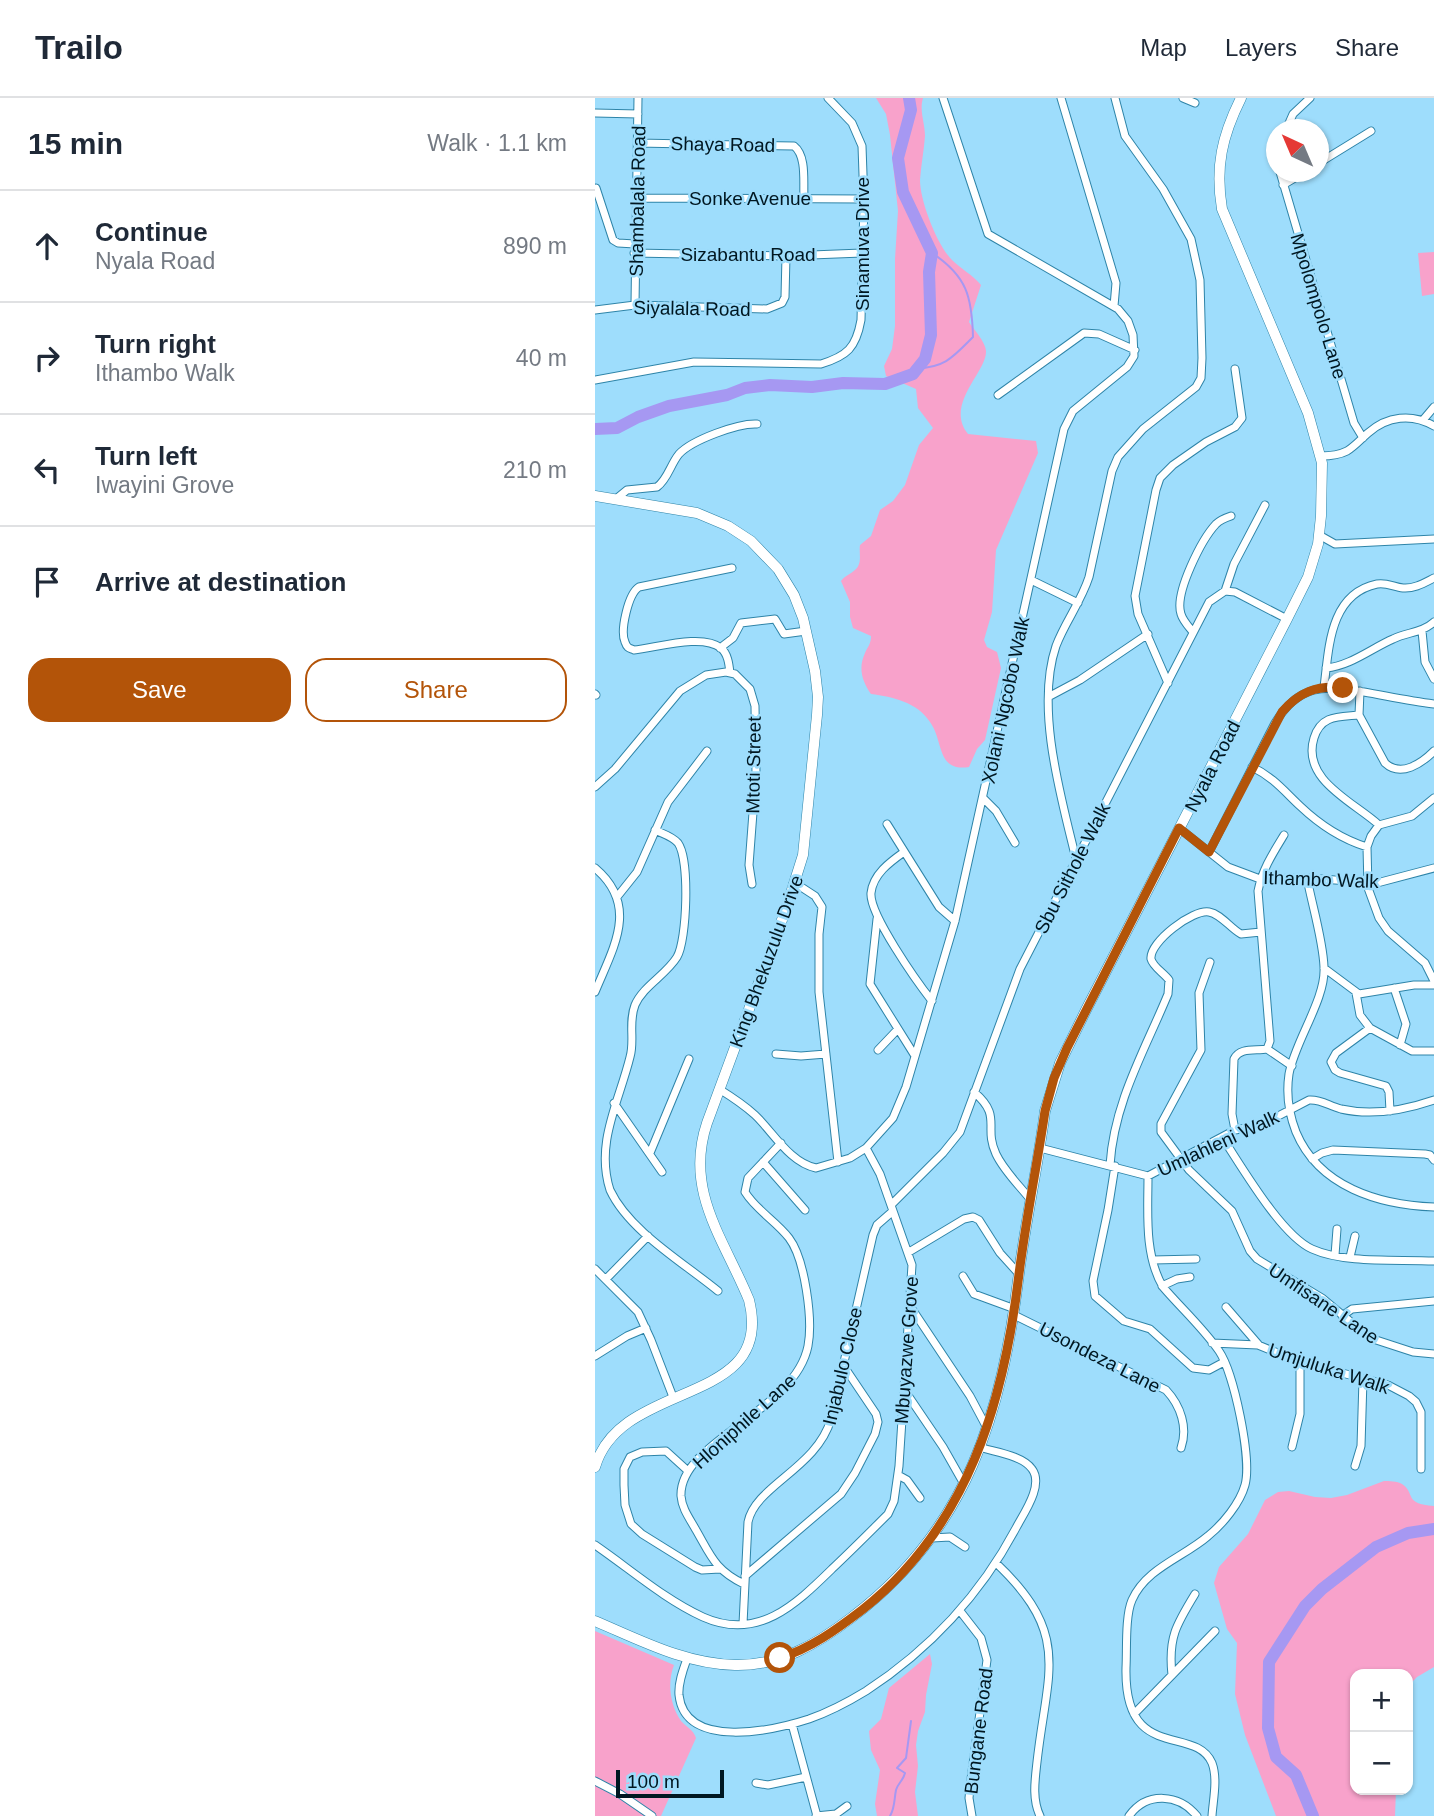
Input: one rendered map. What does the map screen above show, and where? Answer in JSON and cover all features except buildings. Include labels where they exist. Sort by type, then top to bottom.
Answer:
[{"type":"street","name":"Shambalala Road","points":[[635,305],[638,98]]},
{"type":"street","name":"Sinamuva Drive","points":[[595,380],[694,362],[821,364],[837,359],[852,348],[858,337],[861,320],[863,199],[860,138],[852,123],[828,98]]},
{"type":"street","points":[[943,98],[988,234],[1114,306],[1128,321],[1135,350]]},
{"type":"street","points":[[1061,98],[1117,283],[1114,306]]},
{"type":"street","points":[[1076,859],[1055,776],[1051,739],[1051,670],[1056,646],[1089,577],[1112,471],[1118,457],[1143,429],[1189,395],[1201,377],[1200,280],[1191,239],[1163,188],[1125,136],[1115,98]]},
{"type":"street","points":[[1183,98],[1195,103]]},
{"type":"street","name":"Nyala Road","points":[[595,1621],[687,1659],[717,1664],[750,1665],[805,1649],[877,1598],[907,1569],[949,1514],[964,1484],[997,1396],[1014,1312],[1045,1111],[1060,1063],[1308,577],[1319,535],[1321,456],[1313,424],[1222,209],[1218,169],[1220,153],[1226,130],[1241,98]]},
{"type":"street","points":[[1291,119],[1310,98]]},
{"type":"street","points":[[595,113],[638,114]]},
{"type":"street","points":[[1329,156],[1371,131]]},
{"type":"street","name":"Shaya Road","points":[[638,143],[794,146],[802,156],[804,198]]},
{"type":"street","name":"Mpolompolo Lane","points":[[1282,182],[1354,424],[1363,438]]},
{"type":"street","points":[[1283,185],[1288,182]]},
{"type":"street","points":[[596,188],[613,240],[635,244]]},
{"type":"street","name":"Sonke Avenue","points":[[636,198],[863,199]]},
{"type":"street","name":"Sizabantu Road","points":[[634,253],[786,256],[862,253]]},
{"type":"street","name":"Siyalala Road","points":[[595,310],[635,305],[767,309],[776,307],[785,297],[786,256]]},
{"type":"street","points":[[998,395],[1084,333],[1099,334],[1135,350]]},
{"type":"street","name":"Xolani Ngcobo Walk","points":[[719,1089],[755,1115],[781,1143],[809,1167],[815,1168],[838,1162],[866,1149],[893,1118],[906,1087],[955,920],[1068,419],[1082,402],[1131,363],[1135,350]]},
{"type":"street","points":[[1168,683],[1138,614],[1135,596],[1156,490],[1160,478],[1173,465],[1240,423],[1243,413],[1235,369]]},
{"type":"street","points":[[1423,420],[1434,407]]},
{"type":"street","points":[[1321,456],[1343,453],[1388,420],[1423,420],[1434,426]]},
{"type":"street","points":[[616,499],[627,490],[657,487],[662,484],[678,456],[689,447],[738,426],[757,425]]},
{"type":"street","name":"King Bhekuzulu Drive","points":[[595,496],[681,508],[709,517],[739,533],[761,551],[786,580],[799,607],[818,697],[807,831],[795,883],[701,1144],[701,1187],[710,1215],[749,1300],[752,1331],[744,1353],[730,1371],[712,1382],[673,1397],[620,1428],[606,1443],[595,1467]]},
{"type":"street","points":[[1265,505],[1234,564],[1224,591],[1235,592],[1287,619]]},
{"type":"street","points":[[1193,632],[1181,614],[1185,580],[1212,530],[1223,519],[1231,516]]},
{"type":"street","points":[[1319,535],[1335,544],[1434,539]]},
{"type":"street","points":[[595,787],[615,769],[680,691],[706,675],[730,673],[728,660],[720,648],[706,642],[630,648],[624,639],[630,597],[639,587],[732,568]]},
{"type":"street","points":[[1324,687],[1333,623],[1343,607],[1357,593],[1377,584],[1411,588],[1434,578]]},
{"type":"street","points":[[1031,580],[1078,603]]},
{"type":"street","name":"Sbu Sithole Walk","points":[[892,1208],[955,1138],[1012,986],[1209,602],[1224,591]]},
{"type":"street","points":[[720,648],[733,638],[740,625],[746,622],[775,619],[784,634],[806,631]]},
{"type":"street","points":[[1326,668],[1337,666],[1396,637],[1422,631],[1434,622]]},
{"type":"street","points":[[1422,631],[1425,662],[1434,678]]},
{"type":"street","points":[[1050,696],[1080,680],[1148,634]]},
{"type":"street","name":"Mtoti Street","points":[[730,673],[743,680],[750,689],[755,706],[755,773],[749,865],[752,884]]},
{"type":"street","points":[[1209,852],[1275,723],[1290,702],[1302,694],[1324,687],[1434,704]]},
{"type":"street","points":[[1360,691],[1359,715],[1385,763],[1394,769],[1423,762],[1434,751]]},
{"type":"street","points":[[1359,715],[1322,722],[1314,739],[1313,763],[1318,774],[1379,825]]},
{"type":"street","points":[[617,897],[634,878],[668,803],[706,751]]},
{"type":"street","points":[[1252,767],[1272,777],[1305,811],[1337,835],[1367,846]]},
{"type":"street","points":[[983,798],[996,811],[1015,843]]},
{"type":"street","points":[[1324,968],[1356,993],[1434,983],[1421,958],[1383,926],[1371,901],[1367,846],[1379,825],[1412,816],[1434,798]]},
{"type":"street","points":[[887,824],[939,907],[955,920]]},
{"type":"street","name":"Ithambo Walk","points":[[1179,828],[1228,867],[1260,879],[1392,881],[1434,867]]},
{"type":"street","points":[[655,831],[671,838],[682,852],[685,936],[673,963],[643,993],[634,1007],[630,1026],[630,1058],[604,1136],[606,1177],[609,1188],[620,1205],[648,1236],[718,1291]]},
{"type":"street","points":[[1267,1049],[1270,1041],[1258,891],[1260,879],[1271,855],[1285,835]]},
{"type":"street","points":[[904,852],[888,864],[873,884],[871,896],[877,918],[932,1000]]},
{"type":"street","points":[[595,869],[609,883],[617,897],[620,912],[620,927],[595,992]]},
{"type":"street","points":[[1307,878],[1324,968],[1317,998],[1291,1066],[1288,1086],[1289,1109],[1300,1141],[1312,1159],[1341,1184],[1353,1190],[1395,1204],[1434,1207]]},
{"type":"street","points":[[795,883],[815,896],[822,907],[819,992],[838,1162]]},
{"type":"street","points":[[1224,1362],[1209,1370],[1193,1368],[1150,1329],[1124,1321],[1095,1296],[1093,1281],[1108,1210],[1111,1145],[1117,1115],[1168,994],[1168,980],[1152,961],[1152,954],[1174,927],[1199,912],[1214,914],[1241,934],[1261,932]]},
{"type":"street","points":[[877,918],[870,984],[915,1056]]},
{"type":"street","name":"Umfisane Lane","points":[[1210,962],[1200,991],[1201,1050],[1160,1128],[1181,1159],[1232,1211],[1253,1255],[1322,1297],[1365,1335],[1413,1352],[1434,1353]]},
{"type":"street","points":[[1394,988],[1406,1024],[1400,1045]]},
{"type":"street","points":[[1356,993],[1360,1015],[1370,1028],[1412,1051],[1434,1051]]},
{"type":"street","points":[[1370,1028],[1336,1053],[1331,1062],[1340,1073],[1386,1086],[1390,1111]]},
{"type":"street","points":[[878,1051],[898,1029]]},
{"type":"street","points":[[1235,1130],[1232,1114],[1234,1059],[1238,1052],[1267,1049],[1291,1066]]},
{"type":"street","points":[[776,1054],[826,1054]]},
{"type":"street","points":[[650,1153],[689,1059]]},
{"type":"street","points":[[974,1092],[990,1109],[992,1141],[996,1155],[1030,1199]]},
{"type":"street","name":"Umlahleni Walk","points":[[1148,1176],[1235,1130],[1259,1126],[1312,1100],[1343,1109],[1390,1111],[1434,1100]]},
{"type":"street","points":[[614,1103],[662,1172]]},
{"type":"street","points":[[1222,1138],[1289,1232],[1313,1250],[1350,1257],[1434,1261]]},
{"type":"street","name":"Hloniphile Lane","points":[[744,1580],[720,1569],[683,1505],[682,1486],[688,1471],[704,1453],[790,1384],[798,1373],[808,1347],[805,1279],[799,1255],[790,1240],[745,1192],[748,1178],[781,1143]]},
{"type":"street","points":[[1040,1148],[1148,1176],[1149,1236],[1153,1260],[1162,1286],[1212,1343],[1224,1362],[1240,1417],[1246,1482],[1244,1490],[1218,1527],[1160,1568],[1133,1597],[1129,1611],[1126,1671],[1129,1699],[1135,1714],[1151,1733],[1193,1746],[1209,1757],[1215,1779],[1212,1816]]},
{"type":"street","name":"Mbuyazwe Grove","points":[[595,1545],[693,1612],[715,1622],[743,1624],[778,1616],[814,1586],[888,1514],[894,1501],[898,1475],[912,1273],[909,1252],[880,1174],[866,1149]]},
{"type":"street","points":[[1312,1159],[1333,1150],[1432,1157]]},
{"type":"street","points":[[763,1162],[805,1210]]},
{"type":"street","name":"Injabulo Close","points":[[743,1624],[744,1580],[751,1512],[758,1502],[802,1464],[822,1442],[831,1419],[873,1235],[877,1225],[892,1208]]},
{"type":"street","points":[[909,1252],[964,1219],[973,1217],[979,1220],[1000,1253],[1019,1274]]},
{"type":"street","points":[[1335,1255],[1337,1229]]},
{"type":"street","points":[[606,1279],[648,1236]]},
{"type":"street","points":[[1350,1257],[1355,1236]]},
{"type":"street","points":[[1153,1260],[1196,1259]]},
{"type":"street","points":[[595,1269],[630,1302],[646,1328],[673,1397]]},
{"type":"street","name":"Usondeza Lane","points":[[963,1276],[974,1294],[1166,1391],[1173,1399],[1185,1428],[1181,1448]]},
{"type":"street","points":[[1162,1286],[1190,1277]]},
{"type":"street","points":[[1342,1316],[1352,1309],[1434,1301]]},
{"type":"street","points":[[910,1305],[970,1396],[986,1426]]},
{"type":"street","points":[[1226,1307],[1258,1345]]},
{"type":"street","points":[[595,1356],[627,1336],[646,1328]]},
{"type":"street","name":"Umjuluka Walk","points":[[1212,1343],[1258,1345],[1300,1362],[1394,1388],[1409,1396],[1419,1405],[1422,1419],[1421,1469]]},
{"type":"street","points":[[1292,1447],[1300,1414],[1300,1362]]},
{"type":"street","points":[[744,1580],[837,1499],[855,1473],[875,1434],[878,1422],[876,1414],[843,1365]]},
{"type":"street","points":[[1355,1466],[1361,1446],[1363,1379]]},
{"type":"street","points":[[903,1388],[943,1447],[964,1484]]},
{"type":"street","points":[[687,1659],[679,1695],[685,1710],[702,1726],[716,1731],[766,1730],[792,1724],[824,1713],[867,1690],[938,1633],[960,1611],[996,1563],[1026,1509],[1035,1488],[1036,1477],[1031,1467],[1023,1461],[979,1447]]},
{"type":"street","points":[[688,1471],[662,1450],[638,1453],[630,1457],[625,1465],[625,1505],[628,1519],[634,1528],[695,1567],[702,1570],[720,1569]]},
{"type":"street","points":[[898,1475],[907,1480],[920,1498]]},
{"type":"street","points":[[932,1538],[947,1536],[965,1547]]},
{"type":"street","points":[[996,1563],[1031,1601],[1047,1639],[1049,1679],[1035,1783],[1035,1801],[1040,1816]]},
{"type":"street","points":[[1172,1675],[1170,1649],[1174,1628],[1195,1594]]},
{"type":"street","name":"Bungane Road","points":[[960,1611],[981,1638],[987,1660],[969,1798],[972,1816]]},
{"type":"street","points":[[1135,1714],[1215,1631]]},
{"type":"street","points":[[792,1724],[817,1816],[836,1814],[847,1806]]},
{"type":"street","points":[[756,1783],[768,1785],[806,1777]]},
{"type":"street","points":[[595,1782],[620,1794],[652,1816]]},
{"type":"street","points":[[1129,1816],[1150,1800],[1163,1798],[1183,1802],[1197,1816]]},
{"type":"shaded area","points":[[876,98],[923,98],[925,136],[920,180],[926,211],[946,253],[981,285],[969,322],[985,347],[985,359],[963,400],[962,423],[968,434],[1036,441],[1038,453],[996,550],[992,612],[984,640],[987,647],[997,652],[1001,668],[985,740],[977,749],[969,767],[951,765],[946,760],[925,715],[896,699],[871,694],[861,669],[871,636],[853,628],[850,602],[841,581],[858,567],[860,545],[871,536],[880,510],[893,501],[905,485],[919,445],[933,428],[918,408],[916,389],[886,376],[884,366],[892,349],[895,326],[898,211],[886,114]]},
{"type":"shaded area","points":[[1434,252],[1434,294],[1422,296],[1418,253]]},
{"type":"shaded area","points":[[1384,1481],[1395,1482],[1406,1487],[1414,1501],[1434,1506],[1434,1667],[1413,1681],[1413,1669],[1350,1669],[1350,1795],[1396,1795],[1395,1816],[1276,1816],[1245,1735],[1235,1694],[1237,1643],[1227,1629],[1214,1583],[1219,1567],[1248,1534],[1265,1500],[1278,1492],[1289,1491],[1315,1497],[1347,1495]]},
{"type":"shaded area","points":[[595,1631],[674,1665],[670,1686],[672,1701],[677,1715],[696,1738],[661,1816],[595,1816]]},
{"type":"shaded area","points":[[930,1654],[932,1664],[925,1712],[916,1745],[918,1766],[915,1792],[918,1816],[877,1816],[875,1804],[880,1770],[871,1750],[869,1731],[881,1719],[889,1688]]},
{"type":"waterway","points":[[595,429],[617,428],[669,406],[727,395],[745,388],[770,385],[812,387],[843,383],[885,384],[913,374],[925,359],[931,335],[929,272],[932,253],[903,192],[898,158],[911,110],[909,98]]},
{"type":"waterway","points":[[917,368],[942,363],[973,337],[971,310],[965,289],[953,270],[932,253]]},
{"type":"waterway","points":[[1313,1816],[1296,1775],[1276,1757],[1268,1728],[1269,1662],[1305,1606],[1322,1589],[1376,1547],[1408,1533],[1434,1529]]},
{"type":"waterway","points":[[890,1816],[896,1790],[905,1773],[897,1768],[906,1758],[911,1721]]},
{"type":"route","points":[[780,1658],[805,1649],[824,1638],[877,1598],[917,1558],[949,1514],[964,1484],[997,1396],[1014,1315],[1045,1111],[1054,1078],[1067,1048],[1179,828],[1209,852],[1275,723],[1290,702],[1315,689],[1343,688]]}]
